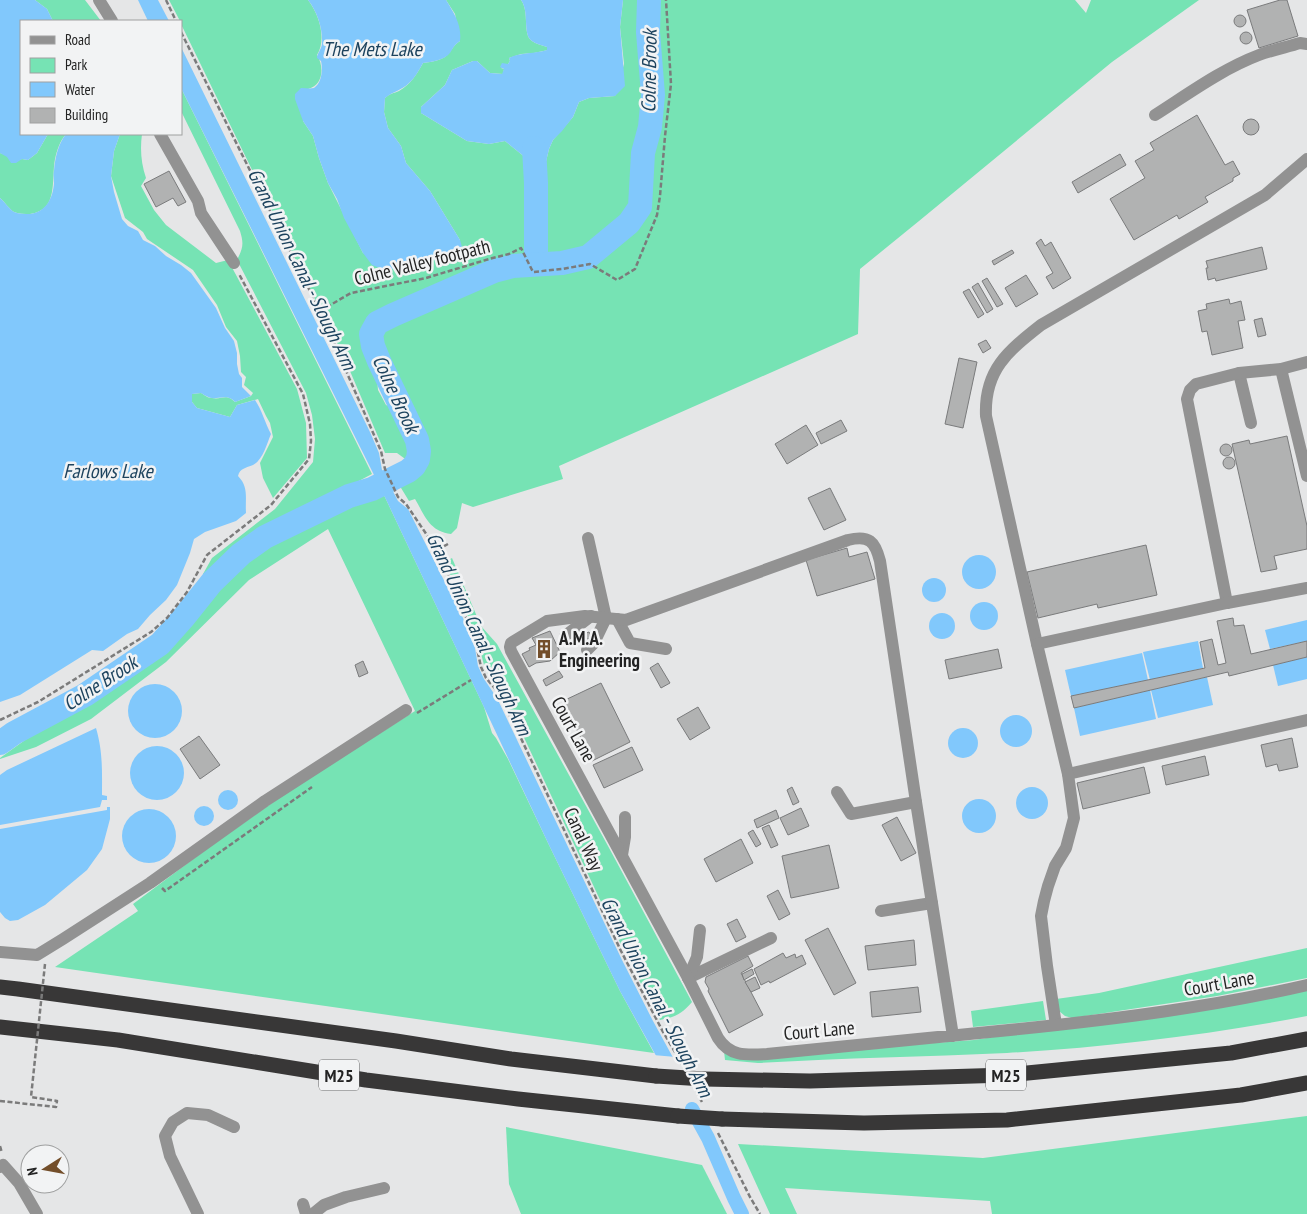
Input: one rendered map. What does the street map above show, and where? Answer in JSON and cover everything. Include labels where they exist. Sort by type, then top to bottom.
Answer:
[{"type":"highway","name":"M25","points":[[0,987],[511,1059],[656,1076],[700,1085],[1007,1075],[1231,1054],[1307,1039]]},
{"type":"highway","name":"M25","points":[[0,1027],[118,1040],[404,1085],[678,1116],[720,1125],[1007,1120],[1241,1095],[1307,1083]]},
{"type":"street","points":[[99,0],[111,20]]},
{"type":"street","points":[[1154,115],[1243,62],[1259,55],[1300,43],[1307,44]]},
{"type":"street","points":[[161,135],[198,201],[201,213],[234,264]]},
{"type":"street","points":[[1056,1025],[1041,916],[1048,886],[1055,866],[1066,848],[1074,818],[1068,774],[986,416],[987,395],[991,379],[1000,363],[1014,347],[1041,325],[1264,195],[1307,159]]},
{"type":"street","points":[[1228,603],[1187,399],[1190,390],[1196,384],[1239,373],[1282,369],[1307,362]]},
{"type":"street","points":[[1282,369],[1307,476]]},
{"type":"street","points":[[1239,373],[1251,423]]},
{"type":"street","points":[[510,649],[510,645],[514,641],[547,621],[585,616],[626,620],[848,540],[858,537],[867,539],[875,546],[880,561],[953,1036]]},
{"type":"street","points":[[588,538],[612,618],[630,643],[666,649]]},
{"type":"street","points":[[1037,644],[1307,588]]},
{"type":"street","points":[[565,636],[592,616]]},
{"type":"street","points":[[587,650],[612,618]]},
{"type":"street","name":"Court Lane","points":[[502,638],[510,649],[622,855],[718,1038],[728,1050],[748,1055],[767,1054],[1056,1025],[1188,1008],[1307,986]]},
{"type":"street","points":[[0,952],[37,955],[64,939],[150,883],[265,801],[406,710]]},
{"type":"street","points":[[1068,774],[1307,720]]},
{"type":"street","points":[[837,792],[851,814],[916,802]]},
{"type":"street","points":[[622,855],[625,837],[625,817]]},
{"type":"street","points":[[882,911],[932,902]]},
{"type":"street","points":[[688,978],[697,957],[700,930]]},
{"type":"street","points":[[688,978],[770,938]]},
{"type":"street","points":[[198,1214],[170,1156],[165,1136],[173,1122],[187,1113],[208,1116],[234,1127]]},
{"type":"street","points":[[0,1167],[3,1164],[19,1183],[37,1214]]},
{"type":"street","points":[[313,1214],[324,1205],[346,1197],[384,1188]]},
{"type":"path","points":[[166,0],[176,20]]},
{"type":"path","name":"Colne Valley footpath","points":[[320,311],[351,293],[426,278],[509,254],[521,248],[533,272],[590,264],[617,280],[634,269],[656,215],[660,196],[671,84],[666,0]]},
{"type":"path","name":"Canal Way","points":[[182,34],[320,311],[380,448],[385,469],[398,497],[406,504],[437,550],[475,639],[481,667],[486,678],[498,692],[621,951],[683,1066]]},
{"type":"path","points":[[0,720],[38,702],[151,632],[167,618],[187,592],[207,555],[271,505],[310,459],[310,424],[303,394],[234,264]]},
{"type":"path","points":[[437,550],[448,544]]},
{"type":"path","points":[[0,1101],[56,1107],[57,1101],[31,1098],[46,964]]},
{"type":"path","points":[[700,1085],[705,1107]]},
{"type":"path","points":[[720,1125],[750,1196],[760,1214]]},
{"type":"green space","points":[[35,0],[85,0],[100,20],[52,20],[47,9]]},
{"type":"green space","points":[[169,0],[308,0],[315,12],[320,27],[321,42],[317,55],[321,64],[321,75],[317,84],[308,89],[303,121],[313,136],[328,183],[363,253],[411,267],[443,256],[452,256],[460,240],[430,191],[406,163],[401,146],[388,128],[384,112],[385,98],[407,85],[423,63],[441,59],[460,41],[455,14],[446,0],[521,0],[524,5],[529,38],[547,47],[548,50],[521,54],[509,58],[508,64],[501,68],[504,69],[503,74],[490,73],[477,61],[452,70],[445,85],[421,107],[421,113],[467,141],[489,144],[505,141],[526,158],[533,182],[533,262],[513,262],[486,271],[398,309],[374,322],[368,335],[376,366],[378,390],[386,405],[395,409],[411,433],[414,447],[412,461],[408,461],[397,453],[385,453],[341,350],[182,26],[182,20],[179,20]]},
{"type":"green space","points":[[623,0],[646,0],[646,30],[651,94],[648,125],[641,153],[638,206],[627,222],[587,254],[561,261],[539,261],[540,178],[549,149],[553,140],[573,117],[579,102],[589,98],[615,96],[624,64],[620,27]]},
{"type":"green space","points":[[652,0],[1075,0],[1086,13],[1091,0],[1199,0],[1112,62],[860,269],[858,334],[559,466],[563,479],[473,507],[462,503],[457,528],[451,534],[438,530],[428,522],[415,499],[409,501],[398,483],[419,472],[423,455],[418,432],[392,383],[375,345],[373,334],[380,325],[494,273],[513,268],[560,265],[588,259],[631,224],[642,208],[646,152],[652,128],[656,94],[651,30]]},
{"type":"green space","points":[[182,90],[372,474],[267,532],[236,554],[215,575],[208,579],[203,574],[212,558],[275,509],[313,462],[315,439],[312,415],[306,393],[237,260],[242,246],[240,231],[182,113]]},
{"type":"green space","points":[[47,135],[65,135],[60,143],[56,156],[52,193],[46,207],[30,214],[14,212],[0,198],[0,153],[18,160],[28,160],[37,153]]},
{"type":"green space","points":[[120,135],[142,135],[141,156],[146,178],[141,186],[154,210],[166,225],[216,263],[228,260],[297,389],[306,423],[307,458],[273,498],[263,478],[260,463],[273,437],[270,423],[258,399],[237,405],[230,417],[197,408],[192,402],[192,394],[201,393],[209,398],[226,397],[235,402],[251,396],[253,393],[244,385],[246,377],[241,372],[237,341],[226,327],[217,305],[193,270],[147,239],[143,232],[125,218],[111,176],[114,151]]},
{"type":"green space","points":[[383,493],[484,707],[492,733],[508,759],[620,991],[654,1053],[55,967],[138,911],[133,904],[212,845],[292,789],[415,711],[328,529],[249,580],[166,662],[91,719],[36,747],[0,758],[161,645],[184,620],[214,582],[242,555],[265,539],[307,518]]},
{"type":"green space","points":[[452,558],[481,626],[497,644],[692,1002],[685,1009],[670,1018],[660,1020],[624,951],[520,729],[499,690],[490,678],[484,665],[477,638],[445,562]]},
{"type":"green space","points":[[1307,948],[1307,978],[1217,996],[1072,1018],[1065,1016],[1059,1011],[1056,999],[1099,993]]},
{"type":"green space","points":[[1307,987],[1307,1016],[1157,1039],[1007,1053],[758,1063],[725,1060],[724,1051],[747,1057],[974,1040]]},
{"type":"green space","points":[[1043,1001],[1046,1020],[973,1027],[971,1011]]},
{"type":"green space","points":[[1307,1116],[1307,1214],[992,1214],[990,1201],[785,1188],[797,1214],[770,1214],[738,1144],[983,1158]]},
{"type":"green space","points":[[506,1127],[702,1165],[727,1214],[521,1214],[509,1184]]},
{"type":"water","points":[[0,0],[35,0],[47,9],[52,20],[20,20],[20,135],[47,135],[37,153],[28,160],[22,159],[16,163],[11,163],[7,157],[0,153]]},
{"type":"water","points":[[138,0],[158,0],[168,20],[148,20]]},
{"type":"water","name":"The Mets Lake","points":[[308,0],[446,0],[452,10],[459,24],[460,41],[445,57],[423,63],[409,83],[385,98],[384,112],[388,128],[401,146],[406,163],[430,191],[460,240],[462,247],[459,254],[443,256],[411,267],[385,270],[372,265],[363,253],[328,183],[313,136],[303,121],[295,99],[295,94],[301,88],[314,88],[317,86],[322,72],[321,61],[317,58],[322,45],[322,32],[317,15]]},
{"type":"water","name":"The Mets Lake","points":[[521,0],[623,0],[620,27],[625,86],[615,96],[589,98],[579,102],[573,117],[553,140],[540,178],[533,182],[526,158],[505,141],[489,144],[467,141],[421,113],[421,107],[445,85],[452,70],[477,61],[490,73],[502,74],[504,69],[500,67],[502,63],[508,64],[509,58],[547,50],[547,47],[529,38],[524,5]]},
{"type":"water","points":[[182,49],[370,432],[379,453],[382,470],[398,501],[408,509],[463,618],[475,648],[478,666],[484,679],[497,698],[622,960],[705,1116],[689,1115],[620,991],[383,493],[182,90]]},
{"type":"water","name":"Farlows Lake","points":[[65,135],[120,135],[114,151],[111,176],[122,219],[128,226],[138,231],[143,240],[155,246],[191,273],[216,308],[225,328],[234,341],[239,374],[242,378],[242,387],[251,396],[235,402],[228,398],[208,397],[201,393],[192,394],[192,402],[197,408],[230,417],[237,405],[255,400],[271,434],[264,451],[256,463],[242,470],[238,476],[244,484],[246,513],[236,521],[205,532],[194,539],[177,585],[166,600],[138,629],[127,634],[103,651],[92,650],[20,695],[0,702],[0,198],[12,211],[18,213],[36,213],[44,207],[52,194],[56,156]]},
{"type":"water","points":[[979,555],[991,560],[996,572],[991,584],[979,589],[967,584],[962,572],[967,560]]},
{"type":"water","points":[[934,578],[943,581],[946,590],[943,599],[934,602],[925,599],[922,590],[925,581]]},
{"type":"water","points":[[984,602],[994,606],[998,616],[994,626],[984,630],[974,626],[970,616],[974,606]]},
{"type":"water","points":[[942,613],[951,617],[955,626],[951,635],[942,639],[933,635],[929,626],[933,617]]},
{"type":"water","points":[[1307,620],[1307,641],[1270,649],[1265,630]]},
{"type":"water","points":[[1198,641],[1203,668],[1150,680],[1143,652]]},
{"type":"water","points":[[1142,653],[1148,680],[1071,696],[1065,670]]},
{"type":"water","points":[[1307,657],[1307,679],[1278,686],[1273,665]]},
{"type":"water","points":[[1207,677],[1213,705],[1158,718],[1151,690]]},
{"type":"water","points":[[155,684],[165,686],[174,692],[180,701],[182,711],[180,721],[174,730],[165,736],[155,738],[145,736],[136,730],[130,721],[128,711],[130,701],[136,692],[145,686]]},
{"type":"water","points":[[1150,690],[1156,719],[1080,736],[1074,708]]},
{"type":"water","points":[[1016,715],[1022,716],[1027,720],[1031,725],[1031,737],[1027,742],[1022,746],[1016,747],[1010,746],[1005,742],[1001,737],[1000,731],[1001,725],[1005,720],[1010,716]]},
{"type":"water","points":[[96,728],[101,753],[102,795],[107,796],[107,800],[102,800],[100,807],[0,825],[0,775]]},
{"type":"water","points":[[963,728],[974,732],[978,743],[974,754],[963,758],[952,754],[948,743],[952,732]]},
{"type":"water","points":[[157,746],[167,748],[176,754],[182,763],[184,773],[182,783],[176,792],[167,798],[157,800],[147,798],[138,792],[132,783],[130,773],[132,763],[138,754],[147,748]]},
{"type":"water","points":[[1032,787],[1038,788],[1043,792],[1047,797],[1047,809],[1043,814],[1038,818],[1032,819],[1026,818],[1021,814],[1017,809],[1016,803],[1017,797],[1021,792],[1026,788]]},
{"type":"water","points":[[228,790],[235,793],[238,800],[235,807],[228,810],[221,807],[218,800],[221,793]]},
{"type":"water","points":[[979,799],[991,804],[996,816],[991,828],[979,833],[967,828],[962,816],[967,804]]},
{"type":"water","points":[[204,806],[211,809],[214,816],[211,823],[204,826],[197,823],[194,816],[197,809]]},
{"type":"water","points":[[107,807],[110,807],[110,819],[102,849],[87,870],[45,905],[18,920],[10,921],[5,918],[0,912],[0,829],[107,810]]},
{"type":"water","points":[[144,809],[154,809],[168,817],[174,826],[176,836],[174,846],[168,855],[154,863],[144,863],[134,858],[127,851],[122,841],[122,831],[127,821],[134,814]]},
{"type":"pier","points":[[653,1055],[676,1057],[708,1115],[687,1116]]},
{"type":"building","points":[[1280,0],[1287,0],[1298,36],[1259,48],[1247,10]]},
{"type":"building","points":[[1242,15],[1245,16],[1245,26],[1238,27],[1235,26],[1234,19],[1235,16]]},
{"type":"building","points":[[1248,32],[1251,33],[1251,43],[1244,44],[1241,43],[1240,36],[1241,33]]},
{"type":"building","points":[[1197,115],[1225,165],[1233,161],[1240,174],[1233,178],[1233,181],[1205,197],[1208,202],[1179,219],[1177,215],[1134,240],[1110,199],[1145,178],[1135,161],[1154,150],[1150,143]]},
{"type":"building","points":[[1251,119],[1259,127],[1251,135],[1243,127]]},
{"type":"building","points":[[1120,154],[1126,165],[1078,193],[1072,182]]},
{"type":"building","points":[[169,171],[186,202],[178,206],[173,198],[156,207],[144,184]]},
{"type":"building","points":[[1041,239],[1045,246],[1051,242],[1071,278],[1053,289],[1046,277],[1053,273],[1036,243]]},
{"type":"building","points":[[1262,247],[1267,269],[1216,281],[1215,278],[1208,280],[1206,261]]},
{"type":"building","points":[[1012,250],[1014,253],[994,265],[992,261]]},
{"type":"building","points":[[1026,275],[1038,294],[1016,307],[1005,288]]},
{"type":"building","points":[[987,278],[1003,304],[997,307],[982,281]]},
{"type":"building","points":[[978,283],[993,309],[987,313],[972,287]]},
{"type":"building","points":[[969,289],[984,314],[978,318],[963,292]]},
{"type":"building","points":[[1229,299],[1230,304],[1241,301],[1245,320],[1238,321],[1243,348],[1212,355],[1207,331],[1202,332],[1198,311],[1207,309],[1206,304]]},
{"type":"building","points":[[1262,318],[1266,335],[1258,337],[1254,320]]},
{"type":"building","points":[[986,340],[991,348],[983,353],[978,344]]},
{"type":"building","points":[[959,358],[977,362],[963,428],[945,424]]},
{"type":"building","points":[[841,420],[847,431],[821,444],[816,433]]},
{"type":"building","points":[[806,425],[818,445],[787,464],[775,444]]},
{"type":"building","points":[[1287,436],[1307,526],[1307,549],[1274,556],[1277,569],[1261,572],[1232,444],[1249,440],[1250,444]]},
{"type":"building","points":[[1224,444],[1228,444],[1232,450],[1228,456],[1224,456],[1220,452],[1220,448]]},
{"type":"building","points":[[1227,457],[1231,457],[1235,463],[1231,469],[1227,469],[1223,465],[1223,461]]},
{"type":"building","points":[[830,488],[846,520],[824,530],[808,498]]},
{"type":"building","points":[[1146,545],[1157,595],[1098,608],[1097,604],[1038,618],[1027,572]]},
{"type":"building","points":[[847,548],[849,557],[867,552],[875,579],[817,596],[806,560]]},
{"type":"building","points":[[1233,618],[1234,626],[1244,625],[1251,654],[1307,641],[1307,657],[1229,676],[1228,672],[1074,708],[1071,696],[1205,668],[1200,642],[1212,639],[1218,665],[1226,663],[1217,621]]},
{"type":"building","name":"A.M.A. Engineering","points":[[550,631],[560,652],[550,661],[536,663],[529,667],[522,654],[536,645],[532,638]]},
{"type":"building","points":[[589,632],[592,637],[579,643],[576,637]]},
{"type":"building","points":[[998,649],[1002,668],[949,679],[945,660]]},
{"type":"building","points":[[363,661],[368,673],[359,677],[355,665]]},
{"type":"building","points":[[658,663],[670,683],[661,688],[650,668]]},
{"type":"building","points":[[559,671],[563,677],[546,686],[543,680]]},
{"type":"building","points":[[601,683],[630,742],[592,761],[563,701]]},
{"type":"building","points":[[698,707],[710,728],[690,740],[677,719]]},
{"type":"building","points":[[199,736],[220,765],[200,779],[180,749]]},
{"type":"building","points":[[1292,738],[1298,767],[1279,771],[1277,764],[1266,767],[1261,745]]},
{"type":"building","points":[[632,747],[643,770],[604,788],[593,765]]},
{"type":"building","points":[[1205,756],[1209,775],[1166,785],[1162,766]]},
{"type":"building","points":[[1144,767],[1150,793],[1083,809],[1077,783]]},
{"type":"building","points":[[792,787],[799,802],[793,805],[787,790]]},
{"type":"building","points":[[801,808],[809,826],[788,835],[780,818]]},
{"type":"building","points":[[776,810],[779,818],[757,828],[754,820]]},
{"type":"building","points":[[897,817],[916,853],[901,861],[882,825]]},
{"type":"building","points":[[769,825],[778,845],[771,848],[762,828]]},
{"type":"building","points":[[753,830],[761,844],[756,847],[748,833]]},
{"type":"building","points":[[741,839],[753,863],[716,882],[704,859]]},
{"type":"building","points":[[829,845],[839,888],[791,898],[782,856]]},
{"type":"building","points":[[778,890],[790,914],[779,920],[767,896]]},
{"type":"building","points":[[737,919],[746,937],[736,942],[727,924]]},
{"type":"building","points":[[828,928],[856,983],[834,995],[805,940]]},
{"type":"building","points":[[914,940],[916,965],[868,970],[865,946]]},
{"type":"building","points":[[783,953],[786,958],[795,954],[796,958],[802,955],[806,964],[770,983],[769,981],[761,985],[754,969]]},
{"type":"building","points":[[748,956],[753,966],[741,973],[763,1015],[729,1033],[708,991],[709,989],[705,982],[706,977]]},
{"type":"building","points":[[752,969],[754,974],[744,980],[742,974]]},
{"type":"building","points":[[755,977],[760,988],[751,992],[745,982]]},
{"type":"building","points":[[918,987],[921,1012],[872,1017],[870,992]]},
{"type":"waterway","name":"Colne Brook","points":[[0,743],[14,733],[85,695],[160,644],[212,582],[241,554],[265,537],[349,496],[372,489],[408,471],[414,466],[418,459],[419,451],[417,440],[373,346],[371,334],[377,323],[494,271],[513,266],[562,263],[588,257],[629,223],[640,207],[643,153],[650,127],[653,95],[648,32],[649,0]]},
{"type":"waterway","points":[[534,148],[536,264]]},
{"type":"waterway","name":"Grand Union Canal - Slough Arm","points":[[692,1109],[708,1138],[742,1214]]},
{"type":"place","name":"A.M.A. Engineering","points":[[544,649]]}]
